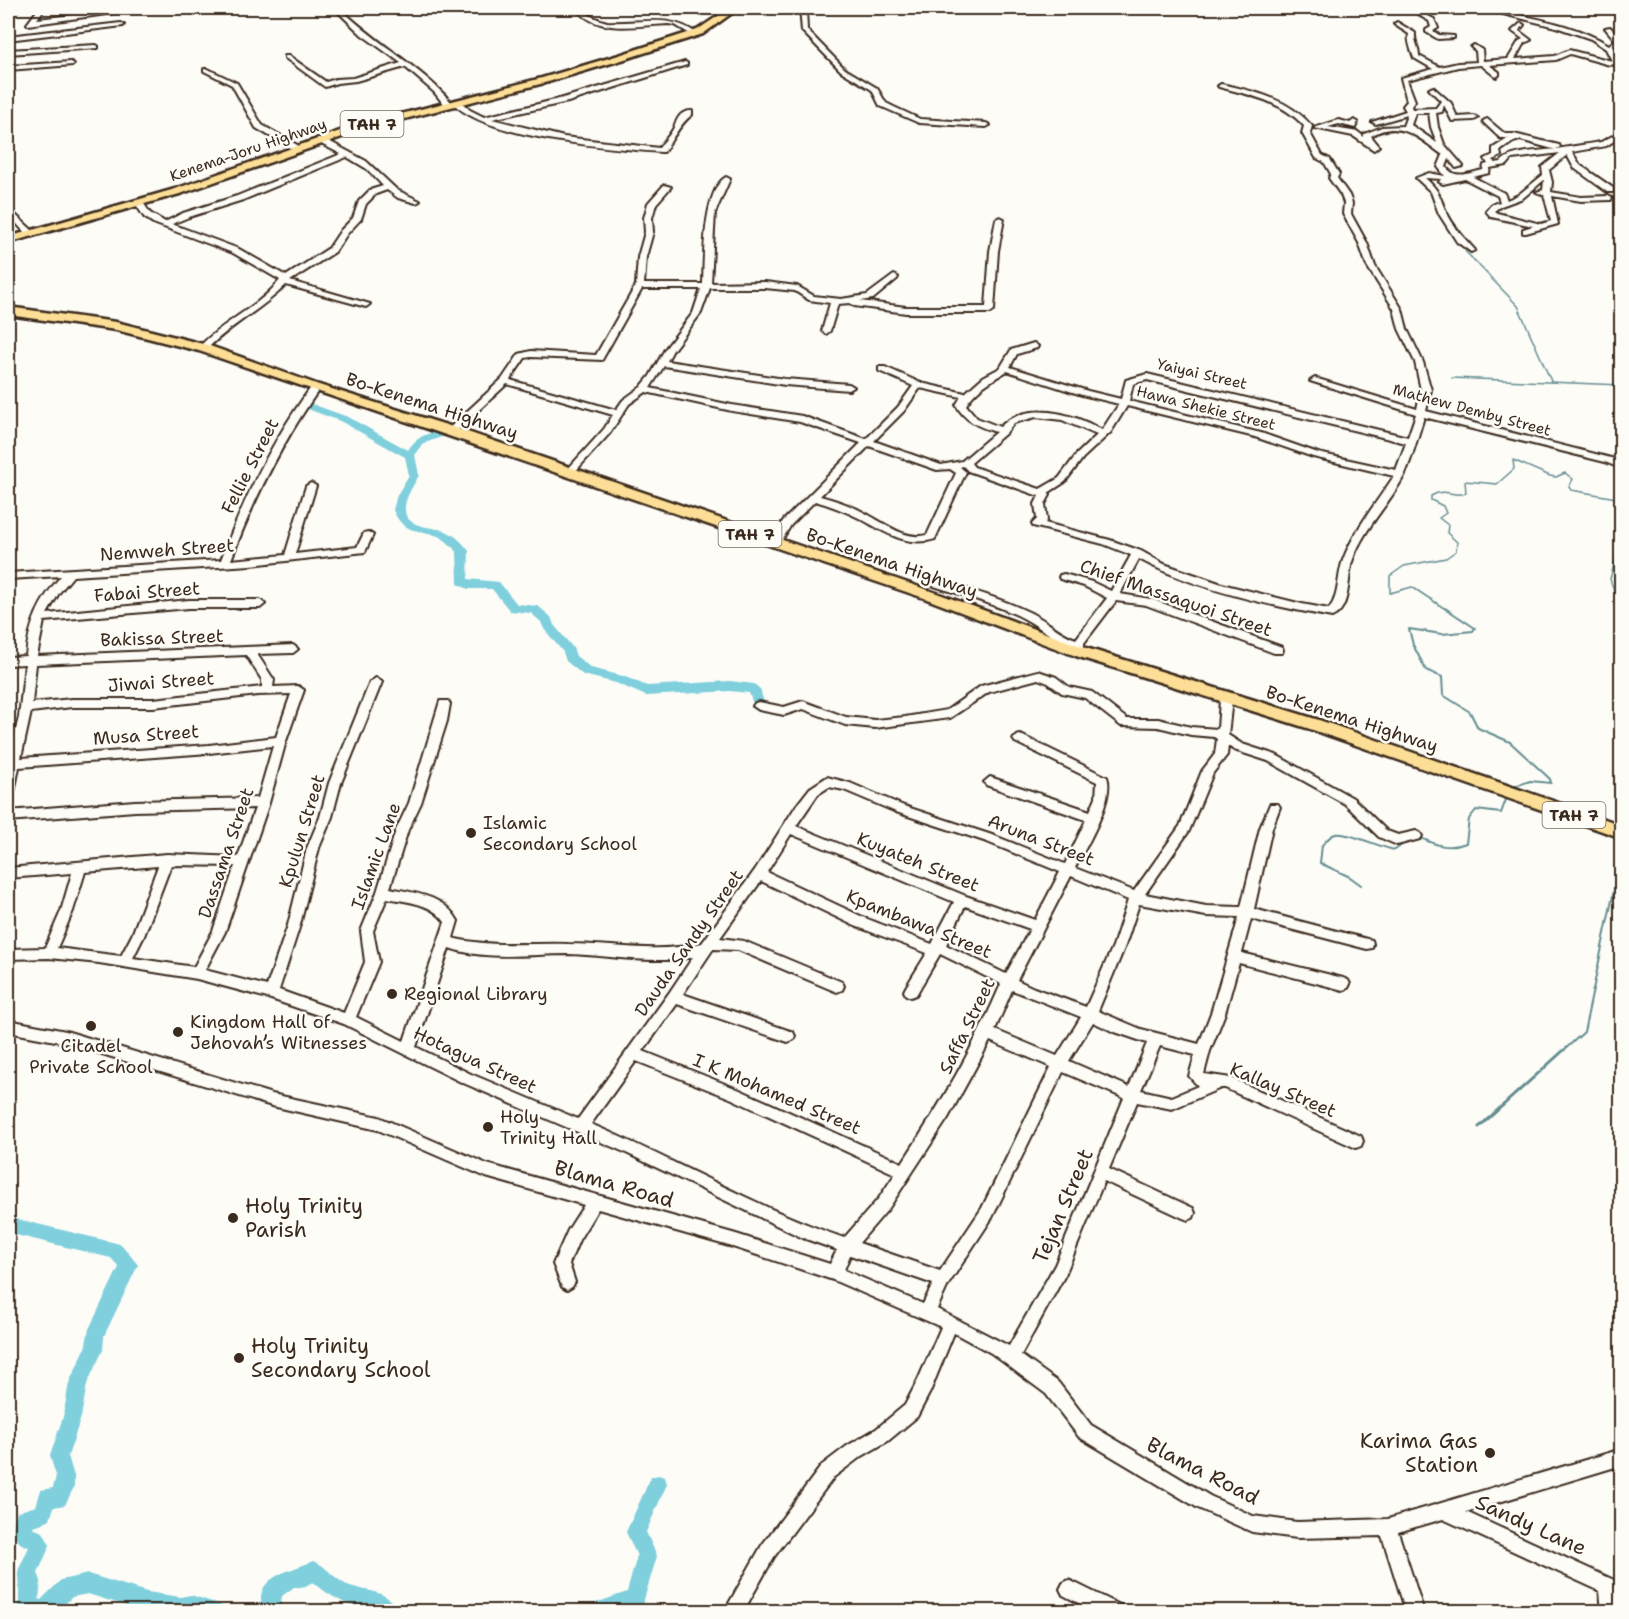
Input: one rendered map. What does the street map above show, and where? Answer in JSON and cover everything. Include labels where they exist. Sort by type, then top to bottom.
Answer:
[{"type":"highway","name":"Kenema-Joru Highway","points":[[8,240],[29,232],[139,203],[358,128],[582,70],[694,34],[711,26],[735,8]]},
{"type":"highway","name":"Bo-Kenema Highway","points":[[8,311],[116,326],[203,348],[315,388],[451,431],[1226,699],[1313,724],[1622,831]]},
{"type":"street","points":[[8,10],[21,8]]},
{"type":"street","points":[[20,37],[42,8]]},
{"type":"street","points":[[32,22],[147,8]]},
{"type":"street","points":[[338,8],[387,52],[406,64],[453,104],[482,120],[580,144],[661,150],[678,127],[680,118],[690,113]]},
{"type":"street","points":[[803,8],[804,30],[843,70],[875,89],[887,107],[919,121],[986,125]]},
{"type":"street","points":[[1497,8],[1519,17],[1558,26],[1593,38],[1610,48],[1622,73]]},
{"type":"street","points":[[579,9],[585,18],[599,23],[668,22],[677,24],[694,34]]},
{"type":"street","points":[[1440,70],[1416,57],[1411,32],[1403,19],[1417,9],[1432,20],[1435,28],[1428,31],[1438,37],[1452,37]]},
{"type":"street","points":[[8,38],[121,25]]},
{"type":"street","points":[[1511,60],[1521,42],[1528,40],[1515,31],[1521,25]]},
{"type":"street","points":[[1608,27],[1619,40],[1610,48]]},
{"type":"street","points":[[8,52],[96,47]]},
{"type":"street","points":[[1474,47],[1479,50],[1479,62],[1496,72],[1496,75]]},
{"type":"street","points":[[1460,166],[1456,160],[1407,126],[1411,113],[1407,106],[1410,96],[1403,80],[1458,65],[1556,58],[1569,52],[1610,63],[1617,62]]},
{"type":"street","points":[[287,57],[325,85],[336,81],[354,80],[406,64]]},
{"type":"street","points":[[1419,76],[1417,69],[1428,62]]},
{"type":"street","points":[[8,68],[71,64]]},
{"type":"street","points":[[482,120],[502,113],[565,100],[685,64]]},
{"type":"street","points":[[206,70],[235,84],[259,126],[296,148]]},
{"type":"street","points":[[1221,86],[1256,95],[1293,111],[1313,129],[1354,134],[1374,149],[1375,144],[1367,136],[1370,133],[1380,129],[1410,128]]},
{"type":"street","points":[[1433,89],[1455,119],[1474,118]]},
{"type":"street","points":[[1376,122],[1411,113],[1439,110],[1440,105],[1444,102]]},
{"type":"street","points":[[1433,111],[1432,118],[1439,141],[1447,154]]},
{"type":"street","points":[[1487,121],[1503,136],[1526,138],[1567,150],[1577,166],[1609,194],[1581,199],[1527,191]]},
{"type":"street","points":[[644,389],[732,408],[802,419],[940,468],[952,466],[966,468],[1045,495],[1040,504],[1042,520],[1037,524],[1106,542],[1160,566],[1220,587],[1302,608],[1332,613],[1340,602],[1347,562],[1354,546],[1400,474],[1421,413],[1425,384],[1403,329],[1398,309],[1371,266],[1363,243],[1347,214],[1350,202],[1346,193],[1333,178],[1335,174],[1327,161],[1319,156],[1306,133],[1339,122],[1352,126],[1354,122]]},
{"type":"street","points":[[1471,250],[1460,240],[1443,214],[1435,191],[1420,178],[1425,175],[1445,179],[1462,178],[1486,171],[1487,167],[1504,163],[1510,157],[1603,144],[1622,133]]},
{"type":"street","points":[[1501,147],[1499,139],[1503,136]]},
{"type":"street","points":[[1493,166],[1489,159],[1497,156],[1496,150],[1511,140],[1526,138]]},
{"type":"street","points":[[320,140],[372,170],[388,187],[407,199],[417,201]]},
{"type":"street","points":[[1547,176],[1540,178],[1514,201],[1495,205],[1491,213],[1544,227],[1555,222],[1546,193],[1547,176],[1545,169],[1567,150]]},
{"type":"street","points":[[164,225],[186,214],[240,198],[347,154]]},
{"type":"street","points":[[1445,179],[1442,167],[1447,154]]},
{"type":"street","points":[[1462,178],[1502,195],[1504,203]]},
{"type":"street","points":[[570,472],[607,431],[626,402],[644,389],[654,377],[660,363],[697,313],[707,284],[711,213],[716,207],[718,191],[726,179]]},
{"type":"street","points":[[203,348],[217,333],[270,296],[284,281],[332,250],[344,232],[357,219],[362,203],[373,192],[388,187]]},
{"type":"street","points":[[451,431],[505,381],[517,361],[527,354],[580,355],[599,358],[640,285],[642,257],[649,232],[648,218],[652,203],[667,187]]},
{"type":"street","points":[[139,203],[147,215],[164,225],[236,251],[284,281],[366,304]]},
{"type":"street","points":[[8,210],[29,232]]},
{"type":"street","points":[[640,285],[643,287],[707,284],[786,287],[804,291],[812,298],[906,310],[990,310],[994,252],[1000,219]]},
{"type":"street","points":[[826,331],[829,316],[840,301],[870,297],[894,277]]},
{"type":"street","points":[[1003,431],[985,426],[967,415],[961,405],[980,384],[1005,368],[1014,352],[1034,346]]},
{"type":"street","points":[[660,363],[773,380],[849,387]]},
{"type":"street","name":"Hawa Shekie Street","points":[[1005,368],[1060,387],[1258,435],[1316,454],[1400,474]]},
{"type":"street","points":[[882,369],[918,385],[967,396]]},
{"type":"street","name":"Yaiyai Street","points":[[1041,493],[1062,480],[1080,456],[1103,435],[1124,404],[1129,382],[1147,377],[1411,441]]},
{"type":"street","points":[[505,381],[619,414]]},
{"type":"street","name":"Mathew Demby Street","points":[[1315,381],[1421,413],[1608,460],[1622,466]]},
{"type":"street","points":[[775,543],[787,523],[901,409],[918,385]]},
{"type":"street","name":"Fellie Street","points":[[225,563],[244,510],[267,461],[299,408],[315,388]]},
{"type":"street","points":[[813,497],[852,510],[882,527],[920,540],[931,537],[966,468],[1011,421],[1036,414],[1090,426],[1103,435]]},
{"type":"street","points":[[289,556],[311,486]]},
{"type":"street","name":"Nemweh Street","points":[[8,576],[225,563],[361,549],[368,536]]},
{"type":"street","points":[[932,582],[1006,606],[1042,623],[1068,642],[1080,647],[1113,597],[1137,554]]},
{"type":"street","points":[[8,793],[11,763],[26,708],[32,643],[38,618],[46,600],[69,574]]},
{"type":"street","name":"Chief Massaquoi Street","points":[[1064,577],[1088,584],[1113,597],[1147,602],[1278,650]]},
{"type":"street","name":"Fabai Street","points":[[38,618],[189,604],[260,604]]},
{"type":"street","name":"Bakissa Street","points":[[8,661],[293,649]]},
{"type":"street","points":[[249,651],[268,680],[267,691]]},
{"type":"street","points":[[759,705],[784,711],[803,705],[845,721],[875,724],[905,721],[950,714],[985,689],[1038,675],[1052,680],[1066,690],[1088,695],[1125,723],[1158,723],[1222,736],[1238,747],[1272,758],[1349,801],[1383,834],[1397,840],[1416,836]]},
{"type":"street","name":"Kpulun Street","points":[[271,993],[294,926],[313,848],[327,817],[335,783],[376,682]]},
{"type":"street","name":"Jiwai Street","points":[[26,708],[72,703],[153,703],[298,690]]},
{"type":"street","name":"Dassama Street","points":[[197,973],[219,932],[298,690]]},
{"type":"street","points":[[927,1313],[943,1280],[987,1213],[1060,1063],[1090,1014],[1119,946],[1133,902],[1185,828],[1208,771],[1221,755],[1226,699]]},
{"type":"street","name":"Islamic Lane","points":[[348,1020],[372,962],[367,931],[383,892],[402,830],[415,804],[441,721],[444,704]]},
{"type":"street","name":"Saffa Street","points":[[834,1273],[847,1246],[884,1203],[943,1113],[987,1033],[1010,981],[1102,797],[1103,780],[1019,740]]},
{"type":"street","name":"Musa Street","points":[[11,763],[209,749],[280,741]]},
{"type":"street","name":"Aruna Street","points":[[827,782],[846,786],[900,809],[991,839],[1137,898],[1206,911],[1246,912],[1367,944]]},
{"type":"street","name":"Dauda Sandy Street","points":[[580,1126],[674,997],[814,791],[827,782]]},
{"type":"street","points":[[990,782],[1092,817]]},
{"type":"street","points":[[8,816],[135,806],[263,803]]},
{"type":"street","points":[[1203,1051],[1218,1013],[1266,828],[1274,807]]},
{"type":"street","name":"Kuyateh Street","points":[[788,828],[962,900],[1037,926]]},
{"type":"street","points":[[8,873],[166,859],[203,858],[242,862]]},
{"type":"street","points":[[124,962],[138,936],[166,859]]},
{"type":"street","points":[[49,953],[67,911],[80,868]]},
{"type":"street","name":"Kpambawa Street","points":[[759,874],[860,922],[937,949],[1010,981],[1029,992],[1090,1014],[1125,1030],[1203,1051]]},
{"type":"street","points":[[383,892],[438,905],[447,911],[452,921],[408,1049]]},
{"type":"street","points":[[911,991],[937,949],[962,900]]},
{"type":"street","points":[[444,940],[454,945],[500,950],[570,949],[669,954],[691,953],[709,946],[739,945],[837,986]]},
{"type":"street","name":"Hotagua Street","points":[[8,954],[49,953],[124,962],[197,973],[271,993],[348,1020],[523,1104],[580,1126],[808,1233],[943,1280]]},
{"type":"street","points":[[1234,956],[1343,984]]},
{"type":"street","points":[[674,997],[788,1036]]},
{"type":"street","name":"Blama Road","points":[[8,1026],[66,1037],[272,1100],[379,1124],[486,1170],[736,1241],[834,1273],[974,1334],[1012,1357],[1052,1388],[1085,1431],[1204,1502],[1252,1524],[1297,1530],[1388,1527],[1622,1457]]},
{"type":"street","points":[[987,1033],[1133,1095],[1172,1103],[1202,1089],[1226,1082]]},
{"type":"street","name":"Tejan Street","points":[[1012,1357],[1060,1270],[1156,1038]]},
{"type":"street","name":"Kallay Street","points":[[1203,1051],[1196,1076],[1202,1081],[1226,1082],[1356,1141]]},
{"type":"street","name":"I K Mohamed Street","points":[[634,1054],[735,1094],[904,1171]]},
{"type":"street","points":[[1100,1172],[1188,1214]]},
{"type":"street","points":[[567,1282],[561,1264],[573,1235],[594,1202]]},
{"type":"street","points":[[734,1611],[779,1537],[835,1465],[882,1435],[911,1411],[950,1323]]},
{"type":"street","name":"Sandy Lane","points":[[1445,1511],[1509,1542],[1615,1586],[1611,1611]]},
{"type":"street","points":[[1388,1527],[1415,1611]]},
{"type":"street","points":[[1070,1589],[1116,1611]]},
{"type":"waterway","points":[[1465,251],[1518,306],[1551,381]]},
{"type":"waterway","points":[[1452,378],[1622,385]]},
{"type":"waterway","points":[[309,406],[344,419],[410,455]]},
{"type":"waterway","points":[[410,455],[418,442],[440,434]]},
{"type":"waterway","points":[[410,455],[414,475],[403,495],[399,510],[405,521],[419,529],[441,533],[461,548],[463,551],[462,581],[468,585],[495,585],[514,608],[534,609],[547,620],[548,626],[569,651],[570,658],[587,672],[619,679],[646,691],[730,686],[754,689],[759,706]]},
{"type":"waterway","points":[[1447,610],[1412,587],[1390,593],[1390,576],[1404,566],[1446,558],[1456,551],[1457,542],[1447,533],[1448,525],[1439,518],[1446,513],[1443,506],[1431,500],[1431,496],[1441,492],[1466,493],[1465,481],[1497,484],[1514,469],[1513,460],[1550,476],[1556,477],[1565,473],[1573,479],[1569,487],[1571,490],[1622,499]]},
{"type":"waterway","points":[[1619,547],[1610,579],[1621,610]]},
{"type":"waterway","points":[[1445,608],[1475,628],[1473,631],[1442,634],[1409,629],[1413,645],[1426,670],[1442,677],[1443,695],[1470,712],[1478,728],[1510,742],[1550,779],[1551,783],[1530,781],[1509,788]]},
{"type":"waterway","points":[[1621,608],[1622,612]]},
{"type":"waterway","points":[[1419,837],[1442,846],[1466,843],[1469,819],[1476,810],[1501,813],[1507,797]]},
{"type":"waterway","points":[[1361,885],[1350,877],[1320,863],[1322,845],[1329,838],[1338,834],[1345,835],[1395,850],[1406,842]]},
{"type":"waterway","points":[[1563,1051],[1584,1032],[1622,853]]},
{"type":"waterway","points":[[1479,1127],[1564,1050]]},
{"type":"waterway","points":[[8,1225],[116,1251],[129,1265],[95,1335],[94,1350],[78,1383],[72,1417],[59,1456],[65,1476],[65,1487],[58,1498],[48,1497],[43,1512],[29,1520],[24,1519],[22,1532],[26,1537],[36,1539],[40,1545],[28,1571],[31,1581],[28,1604],[44,1611],[68,1587],[88,1584],[147,1602],[180,1607],[191,1605],[214,1612]]},
{"type":"waterway","points":[[597,1612],[635,1599],[647,1556],[636,1532],[658,1484]]},
{"type":"waterway","points":[[276,1612],[271,1604],[273,1591],[290,1578],[303,1577],[314,1571],[340,1592],[380,1603],[389,1612]]},
{"type":"place","name":"Islamic Secondary School","points":[[471,833]]},
{"type":"place","name":"Regional Library","points":[[392,994]]},
{"type":"place","name":"Citadel Private School","points":[[91,1026]]},
{"type":"place","name":"Kingdom Hall of Jehovah’s Witnesses","points":[[178,1032]]},
{"type":"place","name":"Holy Trinity Hall","points":[[488,1127]]},
{"type":"place","name":"Holy Trinity Parish","points":[[233,1218]]},
{"type":"place","name":"Holy Trinity Secondary School","points":[[239,1358]]},
{"type":"place","name":"Karima Gas Station","points":[[1490,1453]]}]
